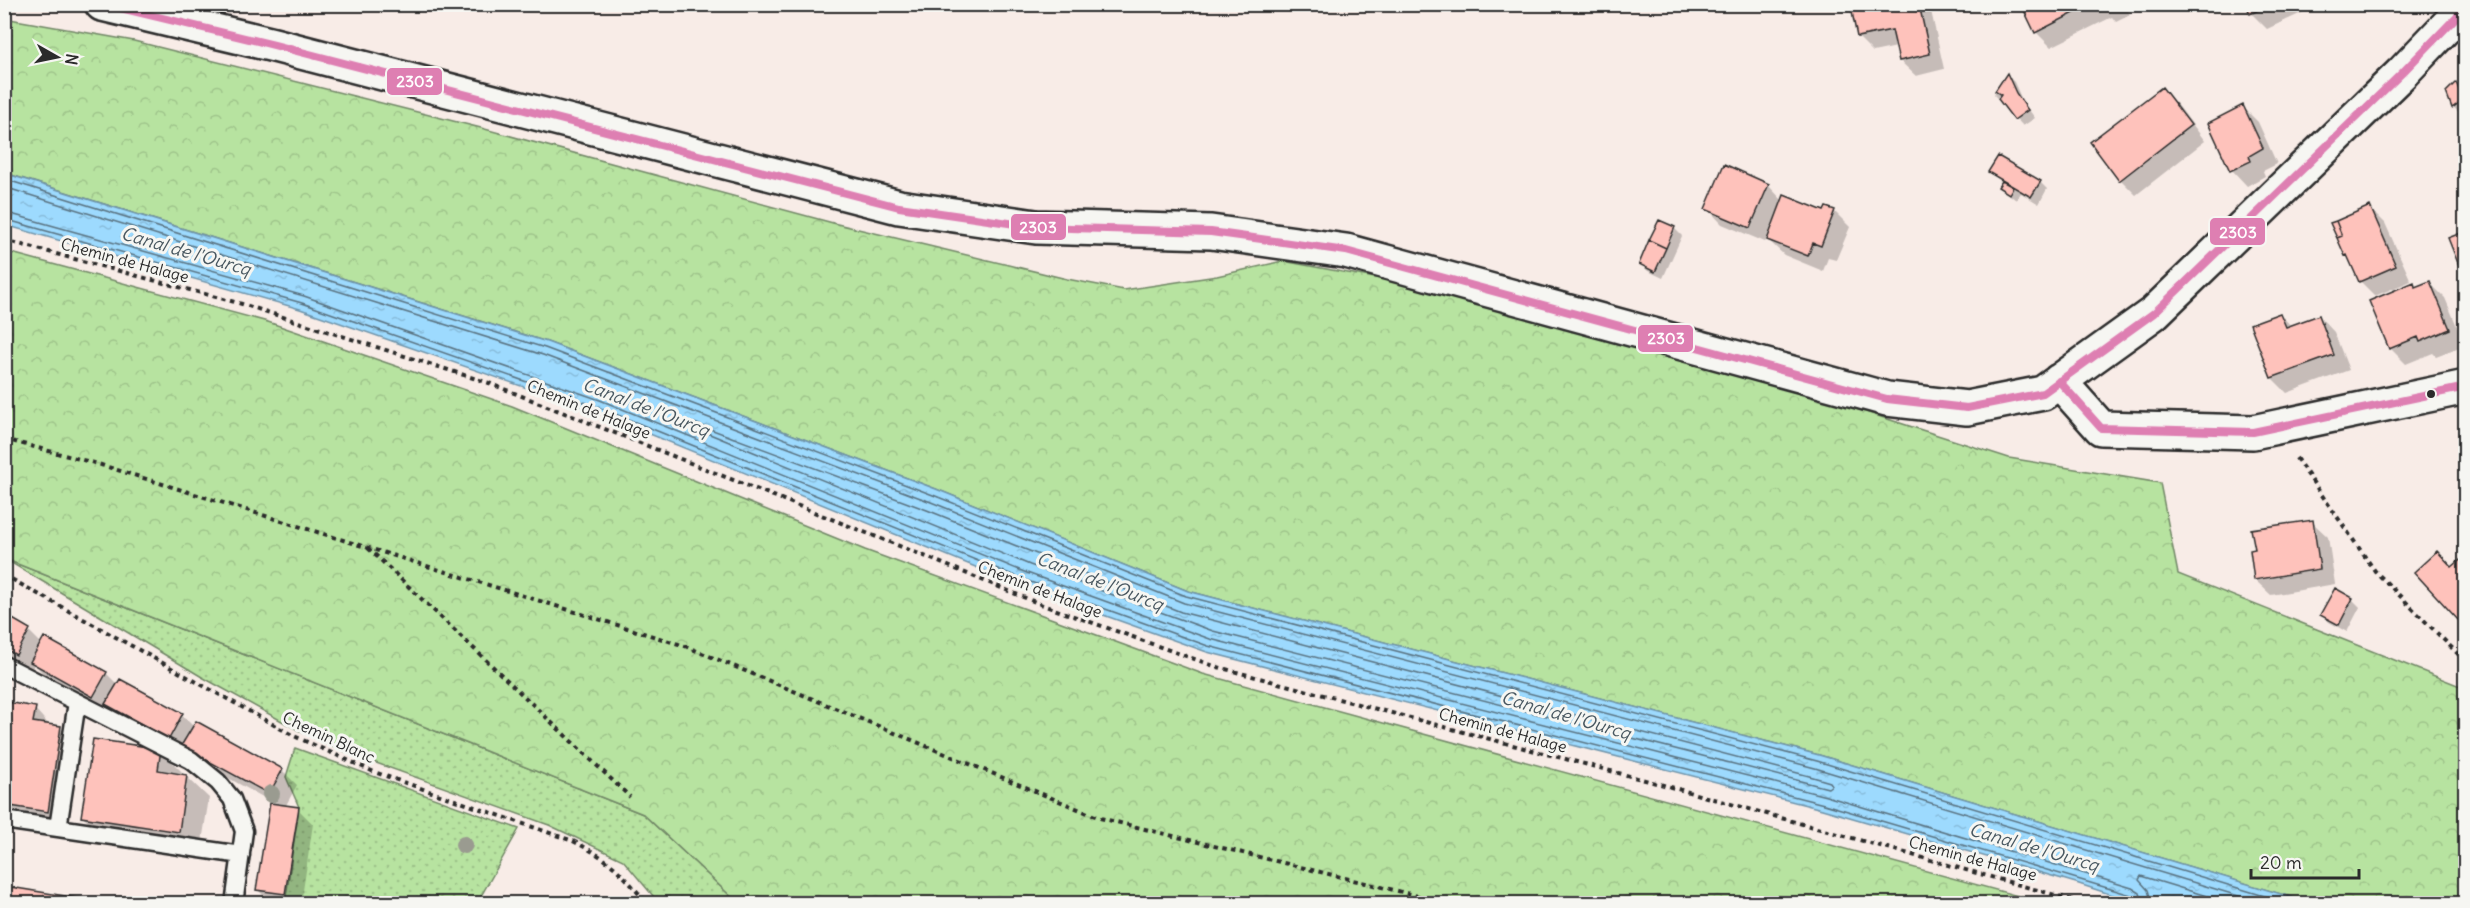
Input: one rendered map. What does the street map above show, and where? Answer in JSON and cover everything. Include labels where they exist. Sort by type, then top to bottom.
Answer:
[{"type":"main road","points":[[102,4],[274,45],[899,207],[1036,227],[1211,232],[1346,250],[1887,399],[1967,408],[2043,393],[2154,312],[2403,72],[2466,6]]},
{"type":"main road","points":[[2059,381],[2101,428],[2253,432],[2466,387]]},
{"type":"lane","points":[[4,665],[191,760],[218,782],[232,799],[244,831],[234,903]]},
{"type":"lane","points":[[58,828],[77,702]]},
{"type":"lane","points":[[4,820],[241,855]]},
{"type":"path","name":"Chemin de Halage","points":[[4,240],[242,304],[489,383],[1040,604],[1214,666],[1660,784],[2086,903]]},
{"type":"path","points":[[2274,428],[2375,571],[2466,662]]},
{"type":"path","points":[[4,439],[98,464],[685,646],[1100,818],[1452,903]]},
{"type":"path","points":[[367,547],[630,797]]},
{"type":"path","name":"Chemin Blanc","points":[[4,575],[294,736],[374,772],[573,841],[600,854],[624,874],[647,903]]},
{"type":"green space","points":[[4,18],[134,41],[481,128],[833,223],[1067,279],[1124,290],[1217,276],[1283,261],[1413,285],[1766,380],[2009,458],[2160,483],[2178,574],[2465,688],[2465,903],[2311,903],[1819,755],[1188,591],[936,489],[547,342],[5,173]]},
{"type":"green space","points":[[4,251],[268,322],[512,406],[865,550],[1203,674],[2044,903],[738,903],[643,814],[5,559]]},
{"type":"green space","points":[[5,559],[643,814],[738,903],[659,903],[623,860],[549,825],[351,754],[300,731],[202,677]]},
{"type":"green space","points":[[295,748],[519,829],[477,903],[285,904],[299,807],[286,777]]},
{"type":"water","name":"Canal de l'Ourcq","points":[[4,173],[547,342],[936,489],[1188,591],[1819,755],[2311,903],[2137,903],[1822,809],[1207,652],[1022,586],[596,412],[300,309],[5,225]]},
{"type":"building","points":[[1865,4],[1919,4],[1930,54],[1899,61],[1892,30],[1857,37],[1851,7]]},
{"type":"building","points":[[2021,4],[2092,4],[2035,33]]},
{"type":"building","points":[[2246,4],[2272,4],[2250,14]]},
{"type":"building","points":[[2007,73],[2016,93],[2028,110],[2014,120],[1998,99],[2001,95],[1995,91]]},
{"type":"building","points":[[2456,82],[2463,100],[2452,108],[2446,92]]},
{"type":"building","points":[[2162,87],[2191,125],[2119,181],[2090,142]]},
{"type":"building","points":[[2243,105],[2263,148],[2249,156],[2251,161],[2230,171],[2208,123]]},
{"type":"building","points":[[1998,156],[2041,181],[2031,197],[1988,172]]},
{"type":"building","points":[[1724,164],[1769,184],[1750,228],[1705,209]]},
{"type":"building","points":[[2002,181],[2013,187],[2009,194],[1998,187]]},
{"type":"building","points":[[1784,195],[1824,211],[1826,207],[1835,210],[1821,246],[1813,243],[1808,256],[1767,240]]},
{"type":"building","points":[[2370,206],[2396,266],[2359,282],[2337,238],[2342,236],[2336,221]]},
{"type":"building","points":[[1659,220],[1675,227],[1666,248],[1649,240]]},
{"type":"building","points":[[2336,221],[2342,236],[2337,238],[2330,223]]},
{"type":"building","points":[[2466,231],[2466,278],[2464,278],[2448,238]]},
{"type":"building","points":[[1649,240],[1666,248],[1655,272],[1639,264]]},
{"type":"building","points":[[2430,281],[2450,329],[2420,342],[2418,337],[2389,349],[2369,301],[2414,282],[2415,287]]},
{"type":"building","points":[[2280,313],[2286,327],[2319,315],[2334,355],[2271,378],[2250,324]]},
{"type":"building","points":[[2313,520],[2320,569],[2254,580],[2250,550],[2255,549],[2251,529]]},
{"type":"building","points":[[2437,551],[2452,567],[2466,555],[2466,612],[2458,620],[2414,572]]},
{"type":"building","points":[[2335,588],[2353,598],[2339,625],[2320,615]]},
{"type":"building","points":[[4,614],[30,629],[16,655],[4,648]]},
{"type":"building","points":[[44,637],[107,672],[93,697],[30,662]]},
{"type":"building","points":[[120,679],[183,713],[169,739],[105,704]]},
{"type":"building","points":[[7,702],[36,707],[33,722],[61,726],[48,812],[4,805],[4,718]]},
{"type":"building","points":[[196,721],[283,769],[269,794],[181,746]]},
{"type":"building","points":[[93,739],[161,749],[158,770],[187,775],[179,832],[81,817]]},
{"type":"building","points":[[270,803],[299,807],[285,894],[256,890]]},
{"type":"building","points":[[4,886],[114,904],[4,904]]},
{"type":"building","points":[[187,898],[220,904],[186,904]]},
{"type":"transit line","name":"2303","points":[[104,4],[274,45],[899,207],[1036,227],[1211,232],[1346,251],[1887,399],[1967,408],[2043,393],[2154,313],[2403,72],[2466,7]]},
{"type":"transit line","name":"2303","points":[[2059,381],[2101,428],[2253,432],[2466,387]]}]
